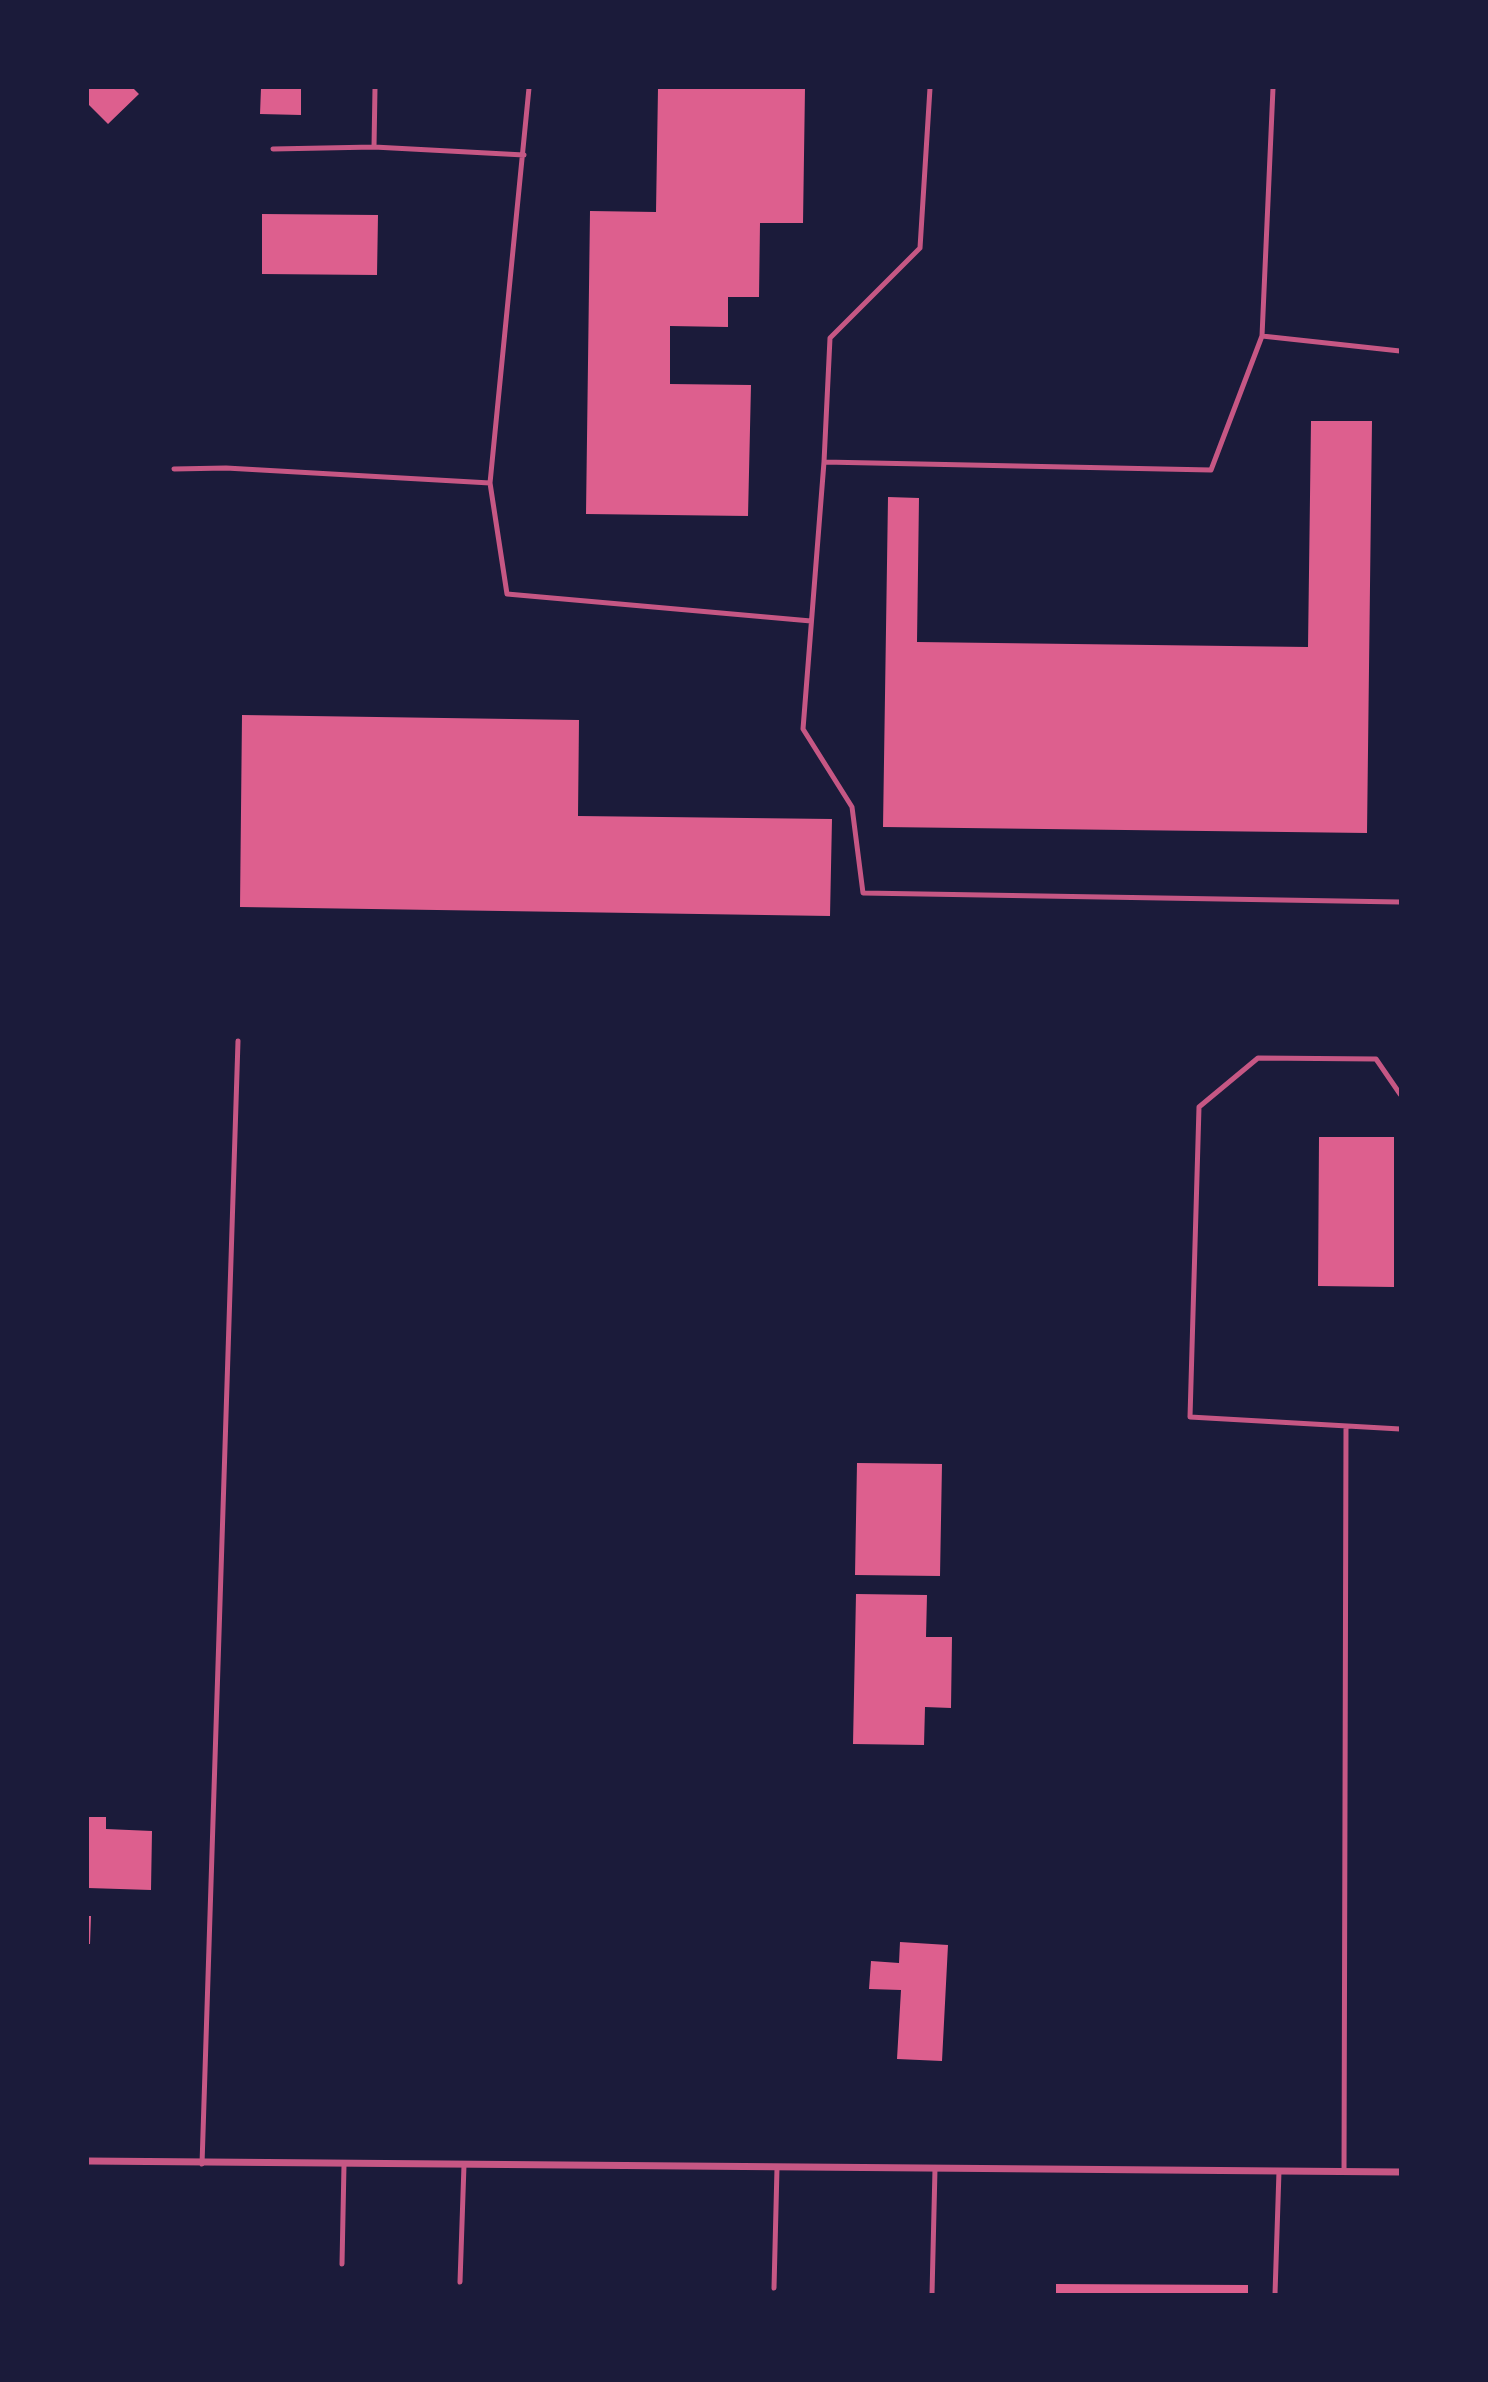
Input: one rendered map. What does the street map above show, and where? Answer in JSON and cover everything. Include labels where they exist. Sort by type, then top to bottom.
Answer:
[{"type":"street","points":[[88,2161],[1401,2172]]},
{"type":"lane","points":[[374,147],[375,88]]},
{"type":"lane","points":[[528,88],[524,155],[490,483],[507,594],[811,621]]},
{"type":"lane","points":[[930,88],[920,248],[830,338],[824,462],[803,729],[852,807],[863,893],[1401,902]]},
{"type":"lane","points":[[824,462],[1211,470],[1262,336],[1273,88]]},
{"type":"lane","points":[[273,149],[374,147],[524,155]]},
{"type":"lane","points":[[1262,336],[1401,351]]},
{"type":"lane","points":[[174,469],[226,468],[490,483]]},
{"type":"lane","points":[[202,2164],[238,1041]]},
{"type":"lane","points":[[1401,1094],[1376,1059],[1258,1058],[1199,1107],[1190,1417],[1401,1429]]},
{"type":"lane","points":[[1344,2172],[1346,1427]]},
{"type":"lane","points":[[342,2264],[344,2165]]},
{"type":"lane","points":[[460,2282],[464,2165]]},
{"type":"lane","points":[[774,2288],[778,2168]]},
{"type":"lane","points":[[932,2294],[936,2169]]},
{"type":"lane","points":[[1275,2294],[1279,2171]]},
{"type":"building","points":[[88,88],[133,88],[139,94],[108,124],[88,104]]},
{"type":"building","points":[[261,88],[301,88],[301,115],[260,114]]},
{"type":"building","points":[[658,88],[805,88],[803,223],[760,223],[759,297],[728,297],[728,327],[670,326],[670,384],[751,385],[748,516],[586,514],[590,211],[656,212]]},
{"type":"building","points":[[262,214],[378,215],[377,275],[262,274]]},
{"type":"building","points":[[1311,421],[1372,421],[1367,833],[883,827],[888,497],[919,498],[917,642],[1308,647]]},
{"type":"building","points":[[242,715],[579,720],[578,816],[832,819],[830,916],[240,907]]},
{"type":"building","points":[[1319,1137],[1394,1137],[1394,1287],[1318,1286]]},
{"type":"building","points":[[857,1463],[942,1464],[940,1576],[855,1575]]},
{"type":"building","points":[[856,1594],[927,1595],[926,1637],[952,1637],[951,1708],[925,1707],[924,1745],[853,1744]]},
{"type":"building","points":[[88,1817],[106,1817],[106,1829],[152,1831],[151,1890],[88,1888]]},
{"type":"building","points":[[88,1916],[91,1916],[90,1944],[88,1944]]},
{"type":"building","points":[[900,1942],[948,1945],[942,2061],[897,2059],[901,1990],[869,1989],[871,1961],[899,1963]]},
{"type":"building","points":[[1056,2284],[1248,2285],[1248,2294],[1056,2294]]}]
